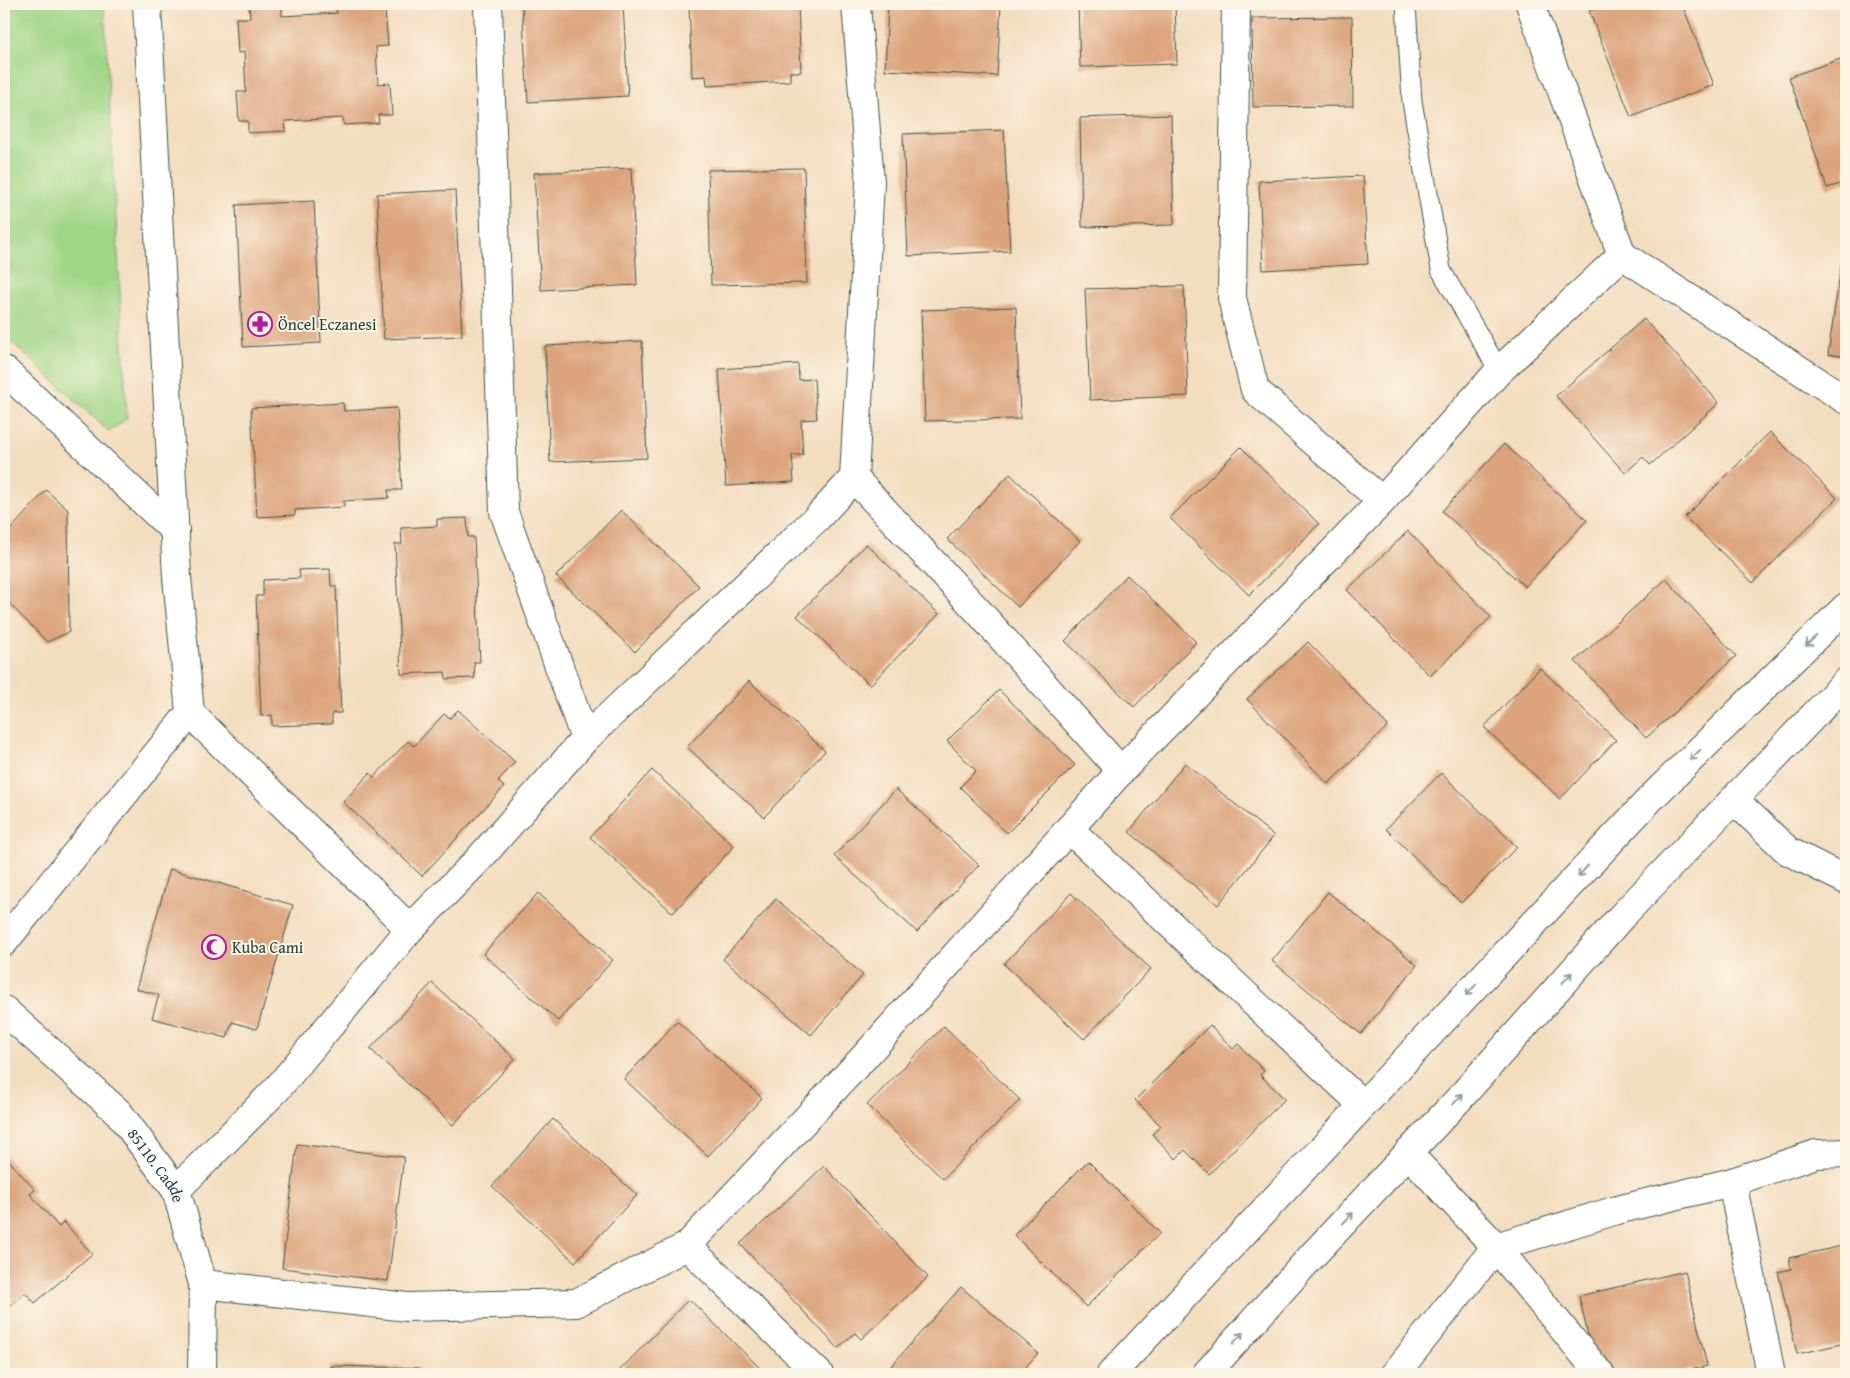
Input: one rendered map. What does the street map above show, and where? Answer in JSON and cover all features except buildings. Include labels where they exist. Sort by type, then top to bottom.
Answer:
[{"type":"street","points":[[147,4],[177,576],[190,713],[410,929]]},
{"type":"street","points":[[488,4],[504,512],[585,739]]},
{"type":"street","points":[[176,1190],[277,1089],[410,929],[479,859],[585,739],[818,517],[854,478],[870,182],[856,4]]},
{"type":"street","points":[[1236,4],[1232,298],[1255,390],[1382,501]]},
{"type":"street","points":[[1530,4],[1622,254],[1846,400]]},
{"type":"street","points":[[204,1284],[407,1307],[576,1303],[687,1246],[866,1055],[1122,771],[1382,501],[1499,371],[1622,254]]},
{"type":"street","points":[[4,370],[175,531]]},
{"type":"street","points":[[854,478],[979,612],[1122,771]]},
{"type":"street","points":[[1111,1374],[1653,796],[1846,607]]},
{"type":"street","points":[[1206,1374],[1311,1257],[1459,1099],[1622,916],[1846,682]]},
{"type":"street","points":[[4,942],[190,713]]},
{"type":"street","points":[[1734,800],[1788,851],[1846,880]]},
{"type":"street","points":[[1069,829],[1363,1105]]},
{"type":"street","name":"85110. Cadde","points":[[4,1010],[119,1113],[176,1190],[204,1284],[202,1374]]},
{"type":"street","points":[[1408,1152],[1496,1248],[1600,1374]]},
{"type":"street","points":[[1395,1374],[1496,1248],[1617,1210],[1732,1182],[1816,1154],[1846,1153]]},
{"type":"street","points":[[1732,1182],[1771,1374]]},
{"type":"street","points":[[687,1246],[819,1374]]},
{"type":"lane","points":[[1406,4],[1412,101],[1441,270],[1499,371]]},
{"type":"green space","points":[[4,4],[104,4],[127,418],[109,432],[4,335]]},
{"type":"place","name":"Öncel Eczanesi","points":[[260,324]]},
{"type":"place","name":"Kuba Cami","points":[[214,947]]}]
